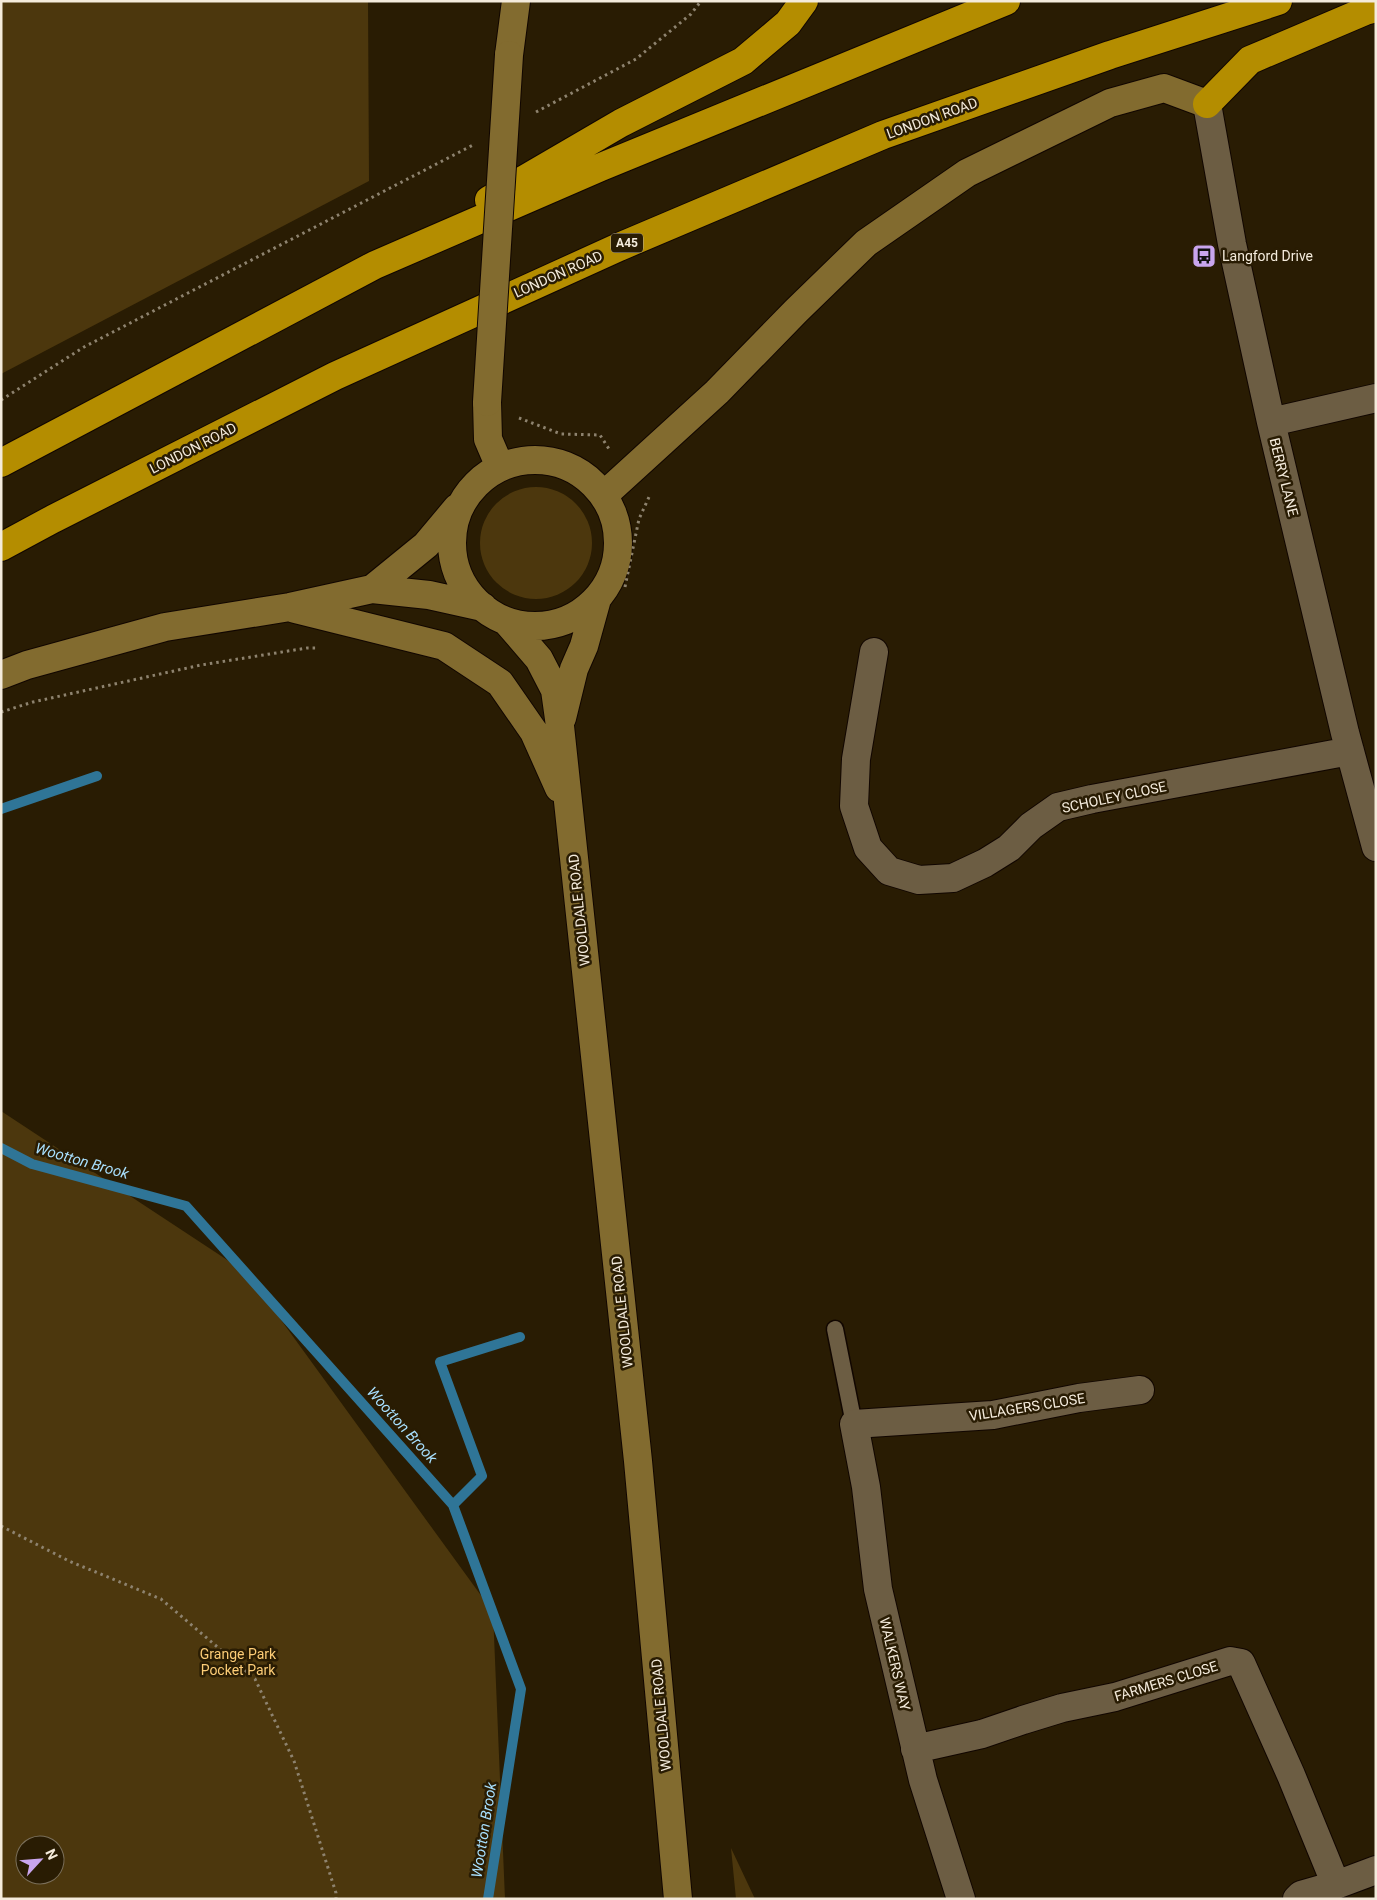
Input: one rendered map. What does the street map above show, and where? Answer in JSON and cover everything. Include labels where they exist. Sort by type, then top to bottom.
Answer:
[{"type":"highway","points":[[1,463],[375,265],[621,123],[743,61],[788,23],[804,1]]},
{"type":"highway","points":[[375,265],[610,163],[1006,1]]},
{"type":"highway","name":"LONDON ROAD","points":[[1,547],[52,519],[335,376],[619,247],[883,135],[1110,55],[1278,1]]},
{"type":"highway","points":[[1207,104],[1250,60],[1376,8]]},
{"type":"street","points":[[500,467],[488,438],[487,402],[509,55],[516,1]]},
{"type":"street","points":[[604,495],[717,392],[866,243],[967,172],[1110,103],[1164,88],[1207,104]]},
{"type":"street","name":"BERRY LANE","points":[[1207,104],[1232,244],[1270,422],[1350,751],[1376,847]]},
{"type":"street","points":[[1270,422],[1376,398]]},
{"type":"street","points":[[372,589],[426,545],[474,486],[489,474],[500,467],[527,460],[544,460],[560,463],[577,470],[604,495],[615,519],[619,537],[618,556],[605,589],[584,610],[558,623],[545,626],[528,626],[508,623],[483,607],[470,594],[461,580],[454,563],[452,547],[453,529],[464,499]]},
{"type":"street","points":[[1,675],[27,665],[165,627],[290,607],[372,589],[430,595],[483,607]]},
{"type":"street","name":"WOOLDALE ROAD","points":[[560,726],[574,669],[584,646],[597,599]]},
{"type":"street","points":[[290,607],[444,646],[500,683],[534,732],[568,808]]},
{"type":"street","name":"WOOLDALE ROAD","points":[[508,623],[539,659],[554,690],[560,726],[638,1461],[678,1899]]},
{"type":"street","name":"SCHOLEY CLOSE","points":[[874,652],[856,759],[854,806],[868,848],[889,871],[919,880],[953,878],[985,863],[1009,848],[1031,826],[1058,807],[1092,798],[1350,751]]},
{"type":"street","name":"VILLAGERS CLOSE","points":[[854,1424],[993,1416],[1079,1398],[1140,1390]]},
{"type":"street","name":"WALKERS WAY","points":[[854,1424],[866,1487],[878,1590],[923,1780],[961,1899]]},
{"type":"street","name":"FARMERS CLOSE","points":[[915,1749],[982,1734],[1031,1718],[1115,1697],[1230,1662],[1241,1663],[1291,1775],[1336,1885]]},
{"type":"street","points":[[1298,1899],[1301,1895],[1336,1885],[1376,1870]]},
{"type":"lane","points":[[835,1329],[854,1424]]},
{"type":"path","points":[[532,114],[636,60],[691,14],[701,1]]},
{"type":"path","points":[[1,400],[84,347],[481,141]]},
{"type":"path","points":[[487,402],[520,419],[561,434],[600,434],[625,475],[651,494],[639,519],[624,593]]},
{"type":"path","points":[[1,712],[33,702],[201,665],[306,648],[326,648]]},
{"type":"path","points":[[1,1526],[69,1561],[162,1599],[255,1679],[294,1761],[336,1893],[336,1899]]},
{"type":"green space","points":[[1,1],[368,1],[369,181],[1,374]]},
{"type":"green space","points":[[536,487],[557,491],[576,503],[588,522],[592,543],[588,564],[576,583],[557,595],[536,599],[515,595],[496,583],[484,564],[480,543],[484,522],[496,503],[515,491]]},
{"type":"green space","name":"Grange Park Pocket Park","points":[[1,1111],[247,1273],[493,1612],[505,1899],[1,1899]]},
{"type":"green space","points":[[731,1848],[755,1899],[736,1899]]},
{"type":"waterway","points":[[1,809],[97,776]]},
{"type":"waterway","name":"Wootton Brook","points":[[1,1148],[32,1164],[186,1206],[453,1505],[521,1689],[488,1899]]},
{"type":"waterway","points":[[453,1505],[482,1476],[440,1362],[520,1337]]},
{"type":"place","name":"Langford Drive","points":[[1204,256]]}]
